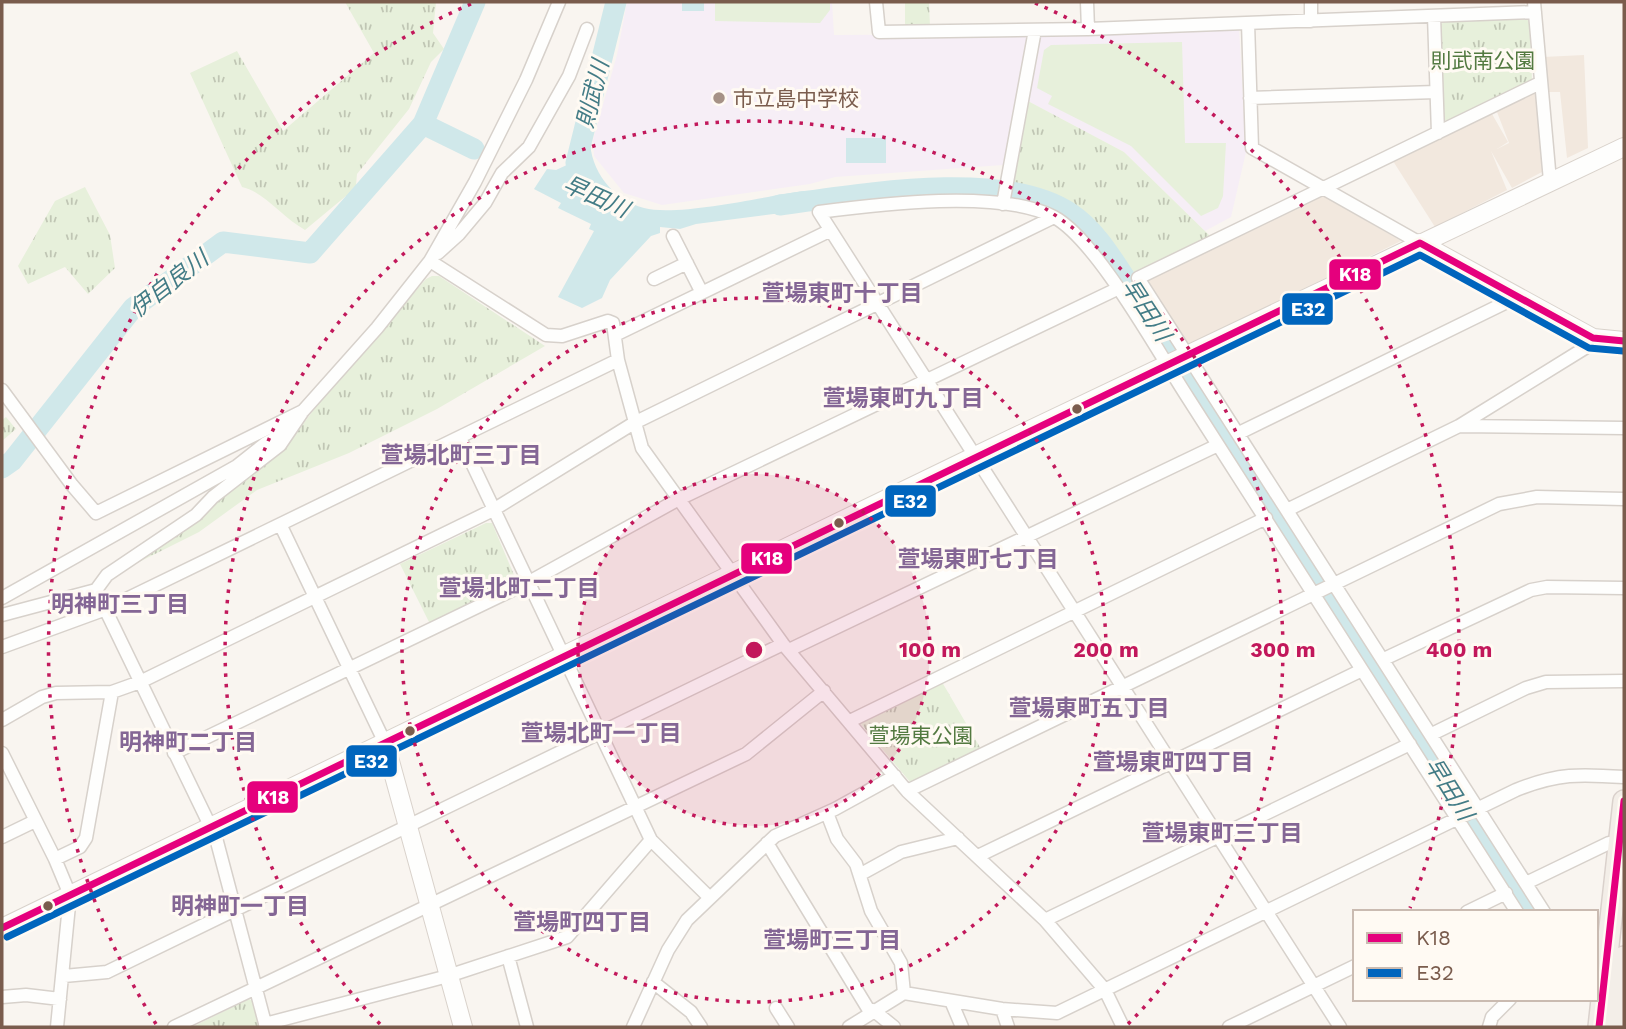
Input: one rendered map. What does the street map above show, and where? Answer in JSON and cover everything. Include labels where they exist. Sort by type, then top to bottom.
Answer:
[{"type":"main road","points":[[1616,1027],[1613,981],[1624,802]]},
{"type":"main road","points":[[1599,1027],[1613,981]]},
{"type":"street","points":[[2,615],[96,590],[107,575],[195,515],[264,460],[293,429],[303,411],[377,328],[430,261],[475,183],[526,80],[559,2]]},
{"type":"street","points":[[876,2],[878,32],[1088,29],[1311,21],[1434,16],[1535,7],[1550,181]]},
{"type":"street","points":[[1087,2],[1088,29]]},
{"type":"street","points":[[1311,2],[1311,21]]},
{"type":"street","points":[[1434,16],[1438,133]]},
{"type":"street","points":[[1248,23],[1252,148],[1593,338],[1624,341]]},
{"type":"street","points":[[430,261],[459,234],[485,203],[502,173],[529,147],[569,76],[587,29]]},
{"type":"street","points":[[1003,203],[1035,30]]},
{"type":"street","points":[[1516,910],[1316,594],[1218,445],[1139,278],[1541,83]]},
{"type":"street","points":[[1250,98],[1436,92]]},
{"type":"street","points":[[2,928],[566,657],[975,456],[1624,147]]},
{"type":"street","points":[[1340,1027],[819,212],[916,203],[1003,203],[1034,209],[1054,217],[1072,229],[1089,247],[1117,289],[1239,433],[1432,734],[1477,810],[1544,910]]},
{"type":"street","points":[[2,720],[42,697],[56,693],[113,692],[140,682],[493,510],[634,423],[1054,217]]},
{"type":"street","points":[[615,335],[829,231]]},
{"type":"street","points":[[673,236],[702,293]]},
{"type":"street","points":[[430,261],[546,335],[562,336],[608,321],[613,323],[618,360],[642,448],[733,574],[786,647],[907,791],[1045,920],[1105,990],[1123,1027]]},
{"type":"street","points":[[654,279],[687,263]]},
{"type":"street","points":[[174,753],[529,582],[679,499],[1117,289]]},
{"type":"street","points":[[1239,433],[1517,297]]},
{"type":"street","points":[[1287,509],[1459,426],[1585,348],[1593,338]]},
{"type":"street","points":[[2,647],[106,609],[618,360]]},
{"type":"street","points":[[5,396],[96,513],[303,411]]},
{"type":"street","points":[[1459,426],[1624,428]]},
{"type":"street","points":[[2,598],[237,466],[266,443],[293,429]]},
{"type":"street","points":[[460,439],[651,840],[709,898]]},
{"type":"street","points":[[64,976],[107,972],[599,733],[1026,537],[1218,445]]},
{"type":"street","points":[[907,791],[1500,504],[1537,497],[1624,499]]},
{"type":"street","points":[[850,721],[1266,518]]},
{"type":"street","points":[[281,526],[385,743],[463,1027]]},
{"type":"street","points":[[1384,659],[1531,590],[1547,587],[1624,589]]},
{"type":"street","points":[[96,590],[211,826],[266,1025],[448,975],[567,937],[651,840]]},
{"type":"street","points":[[978,856],[1362,670]]},
{"type":"street","points":[[1432,734],[1526,688],[1546,682],[1624,681]]},
{"type":"street","points":[[174,1027],[746,754],[824,691]]},
{"type":"street","points":[[55,859],[80,847],[86,838],[113,692]]},
{"type":"street","points":[[1045,920],[1410,744]]},
{"type":"street","points":[[2,753],[70,895],[57,1027]]},
{"type":"street","points":[[849,1027],[904,993],[1002,1009],[1058,1013],[1547,778],[1572,774],[1624,777]]},
{"type":"street","points":[[633,1027],[653,982],[688,920],[709,898],[767,843],[796,824],[827,813],[895,776]]},
{"type":"street","points":[[827,813],[836,839],[861,874],[871,911],[901,963],[904,993]]},
{"type":"street","points":[[2,836],[35,821]]},
{"type":"street","points":[[861,874],[901,852],[958,838]]},
{"type":"street","points":[[767,843],[872,1011],[894,1027]]},
{"type":"street","points":[[1526,883],[1609,843],[1620,843]]},
{"type":"street","points":[[1471,910],[1506,893]]},
{"type":"street","points":[[508,956],[527,1027]]},
{"type":"street","points":[[1228,1027],[1353,966]]},
{"type":"street","points":[[653,982],[691,1012],[701,1027]]},
{"type":"street","points":[[2,997],[26,995],[60,999]]},
{"type":"street","points":[[951,1001],[962,1027]]},
{"type":"street","points":[[1489,1027],[1492,1017],[1508,1001]]},
{"type":"street","points":[[776,1008],[788,1027]]},
{"type":"street","points":[[1002,1009],[1008,1027]]},
{"type":"shaded area","name":"市立島中学校","points":[[627,2],[832,2],[834,35],[1026,34],[1029,39],[1003,165],[835,177],[810,184],[662,205],[624,193],[594,156],[593,140],[617,55]]},
{"type":"shaded area","points":[[1239,27],[1246,152],[1231,217],[1205,231],[1124,152],[1026,100],[1037,40],[1042,34]]},
{"type":"shaded area","points":[[1584,55],[1588,148],[1567,158],[1560,92],[1546,92],[1543,57]]},
{"type":"shaded area","points":[[1536,89],[1542,172],[1512,188],[1491,151],[1507,190],[1435,227],[1393,161],[1492,114],[1508,142],[1497,149],[1509,143],[1497,112]]},
{"type":"shaded area","points":[[1322,195],[1401,241],[1185,347],[1146,279]]},
{"type":"green space","points":[[345,2],[436,2],[433,33],[444,49],[431,62],[409,109],[357,174],[355,196],[346,196],[305,230],[258,194],[242,187],[190,73],[237,51],[283,131],[374,53]]},
{"type":"green space","points":[[715,2],[830,2],[830,10],[820,23],[715,21]]},
{"type":"green space","points":[[905,2],[929,2],[930,27],[905,28]]},
{"type":"green space","name":"則武南公園","points":[[1527,19],[1530,23],[1532,80],[1448,122],[1443,119],[1440,25],[1444,22]]},
{"type":"green space","points":[[1182,42],[1185,143],[1226,143],[1223,196],[1218,208],[1201,216],[1131,146],[1048,104],[1052,96],[1037,88],[1044,50],[1051,45]]},
{"type":"green space","points":[[1026,100],[1124,152],[1210,236],[1132,273],[1108,238],[1083,212],[1052,196],[1010,185]]},
{"type":"green space","points":[[85,187],[110,235],[115,268],[88,294],[65,267],[28,284],[18,266],[55,201]]},
{"type":"green space","points":[[439,276],[545,346],[437,409],[349,453],[257,490],[199,532],[135,564],[284,449],[322,399],[426,279]]},
{"type":"green space","points":[[6,417],[16,429],[2,441],[2,420]]},
{"type":"green space","points":[[486,523],[492,523],[517,582],[430,624],[400,564]]},
{"type":"green space","name":"萱場東公園","points":[[942,682],[981,749],[911,783],[860,723]]},
{"type":"green space","points":[[249,999],[253,1001],[260,1027],[192,1027]]},
{"type":"water","points":[[682,2],[704,2],[704,11],[682,11]]},
{"type":"water","points":[[577,135],[590,137],[594,160],[605,182],[622,198],[644,208],[699,208],[804,191],[811,209],[696,224],[680,229],[660,227],[660,233],[651,236],[610,280],[602,298],[582,308],[558,297],[594,231],[589,229],[591,224],[558,208],[561,203],[534,189],[547,169],[556,170],[569,164]]},
{"type":"water","points":[[846,138],[886,138],[886,163],[846,163]]},
{"type":"waterway","name":"伊自良川","points":[[2,468],[12,461],[133,308],[223,242],[310,253],[423,124],[475,2]]},
{"type":"waterway","name":"則武川","points":[[576,163],[616,2]]},
{"type":"waterway","name":"早田川","points":[[423,124],[474,149]]},
{"type":"waterway","name":"早田川","points":[[780,205],[887,191],[969,188],[1007,191],[1041,199],[1080,220],[1104,247],[1131,287],[1526,910]]},
{"type":"transit line","name":"K18","points":[[2,928],[1420,243],[1593,338],[1624,341]]},
{"type":"transit line","name":"E32","points":[[7,937],[1420,255],[1589,348],[1623,351]]},
{"type":"transit line","name":"K18","points":[[1599,1027],[1624,801]]},
{"type":"place","name":"市立島中学校","points":[[719,98]]},
{"type":"district","name":"萱場東町十丁目","points":[[842,293]]},
{"type":"district","name":"萱場東町九丁目","points":[[903,398]]},
{"type":"district","name":"萱場北町三丁目","points":[[461,455]]},
{"type":"district","name":"萱場東町七丁目","points":[[978,559]]},
{"type":"district","name":"萱場北町二丁目","points":[[519,588]]},
{"type":"district","name":"明神町三丁目","points":[[120,604]]},
{"type":"district","name":"萱場東町五丁目","points":[[1089,708]]},
{"type":"district","name":"萱場北町一丁目","points":[[601,733]]},
{"type":"district","name":"明神町二丁目","points":[[188,742]]},
{"type":"district","name":"萱場東町四丁目","points":[[1173,762]]},
{"type":"district","name":"萱場東町三丁目","points":[[1222,833]]},
{"type":"district","name":"明神町一丁目","points":[[240,906]]},
{"type":"district","name":"萱場町四丁目","points":[[582,922]]},
{"type":"district","name":"萱場町三丁目","points":[[832,940]]}]
